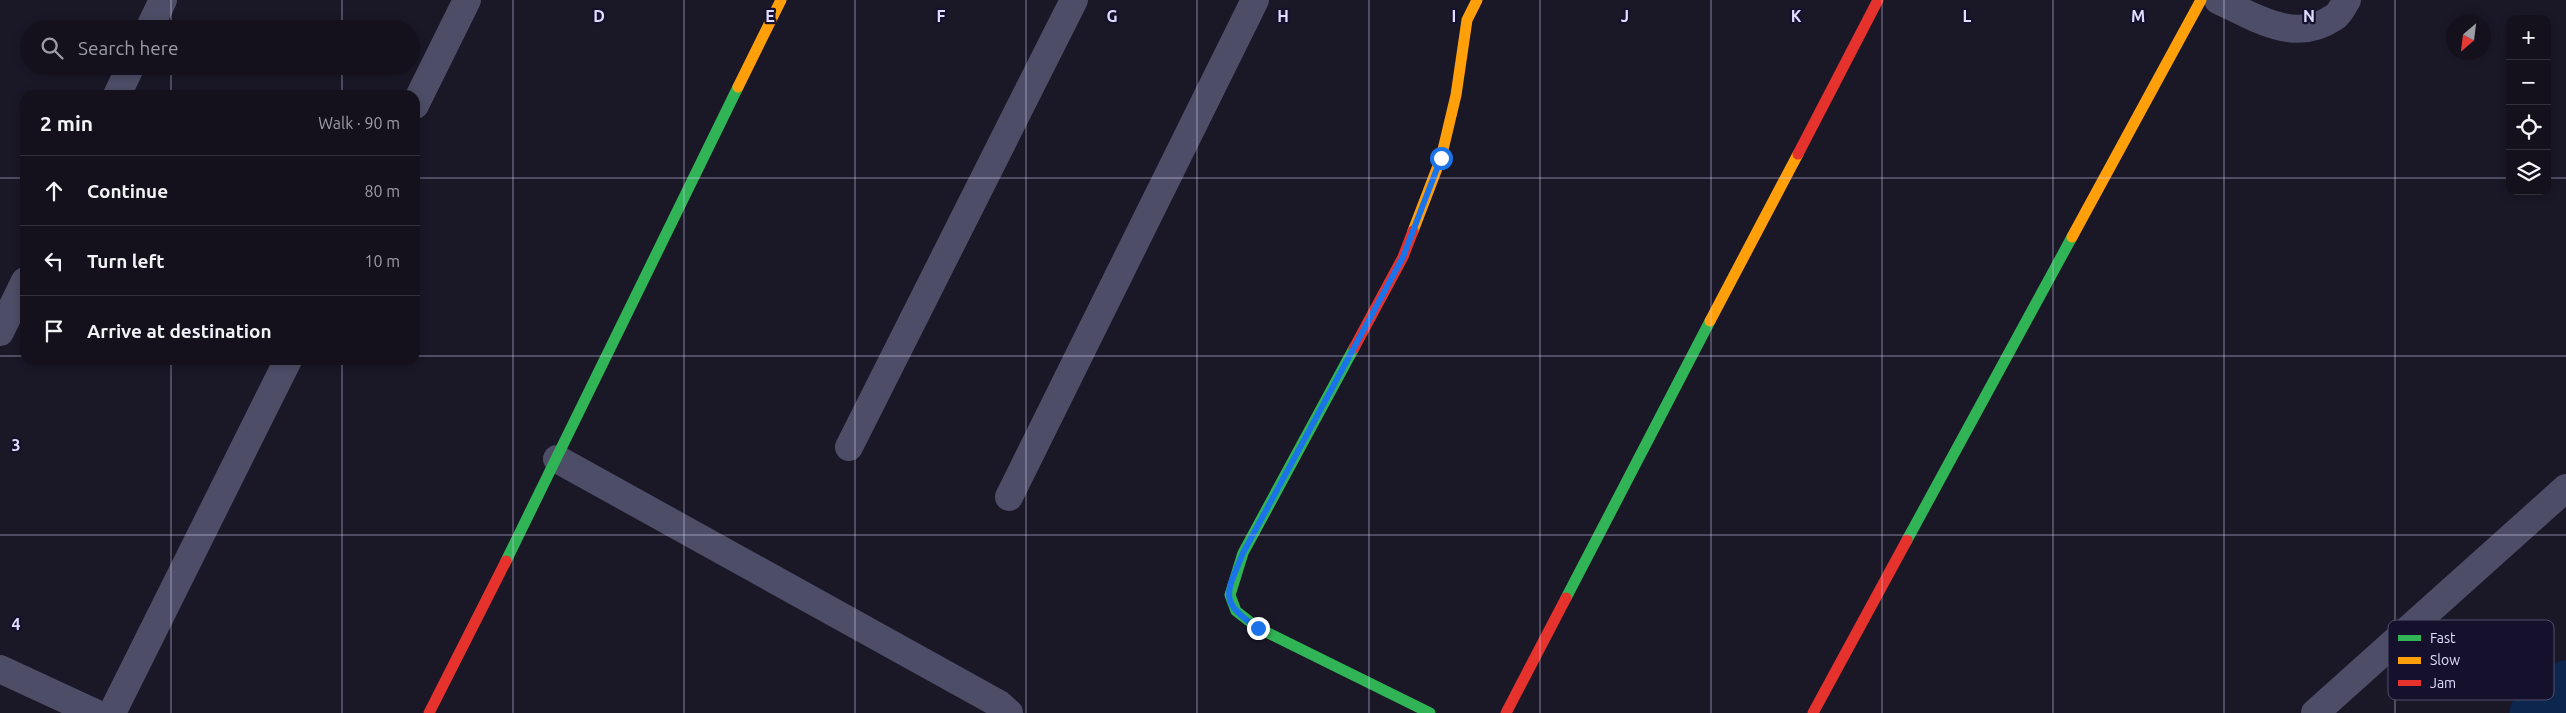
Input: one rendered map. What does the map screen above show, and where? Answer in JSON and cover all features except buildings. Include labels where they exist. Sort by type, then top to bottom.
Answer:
[{"type":"street","points":[[153,20],[163,0]]},
{"type":"street","points":[[420,95],[467,0]]},
{"type":"street","points":[[428,713],[557,459],[781,0]]},
{"type":"street","points":[[849,448],[1074,0]]},
{"type":"street","points":[[1009,496],[1255,0]]},
{"type":"street","points":[[1430,713],[1258,628],[1237,614],[1229,600],[1231,584],[1243,553],[1403,257],[1441,158],[1456,95],[1467,20],[1477,0]]},
{"type":"street","points":[[1506,713],[1878,0]]},
{"type":"street","points":[[1813,713],[2201,0]]},
{"type":"street","points":[[2218,0],[2275,27],[2307,30],[2335,18],[2347,0]]},
{"type":"street","points":[[119,90],[126,75]]},
{"type":"street","points":[[0,332],[20,292]]},
{"type":"street","points":[[112,713],[286,365]]},
{"type":"street","points":[[557,459],[999,704],[1009,713]]},
{"type":"street","points":[[2419,620],[2566,488]]},
{"type":"street","points":[[2315,713],[2388,648]]},
{"type":"street","points":[[0,669],[95,713]]},
{"type":"waterway","points":[[2554,694],[2566,683]]},
{"type":"waterway","points":[[2532,713],[2547,700]]},
{"type":"traffic: fast","points":[[506,561],[738,87]]},
{"type":"traffic: fast","points":[[1907,540],[2072,237]]},
{"type":"traffic: fast","points":[[1566,598],[1710,321]]},
{"type":"traffic: fast","points":[[1354,348],[1243,553],[1230,595],[1236,611],[1258,628],[1430,713]]},
{"type":"traffic: slow","points":[[738,87],[781,0]]},
{"type":"traffic: slow","points":[[1413,231],[1441,158],[1456,95],[1467,20],[1477,0]]},
{"type":"traffic: slow","points":[[2072,237],[2201,0]]},
{"type":"traffic: slow","points":[[1710,321],[1798,154]]},
{"type":"traffic: jam","points":[[1798,154],[1878,0]]},
{"type":"traffic: jam","points":[[1354,348],[1403,257],[1413,231]]},
{"type":"traffic: jam","points":[[1813,713],[1907,540]]},
{"type":"traffic: jam","points":[[429,713],[506,561]]},
{"type":"traffic: jam","points":[[1506,713],[1566,598]]},
{"type":"route","points":[[1258,628],[1237,614],[1229,600],[1231,584],[1243,553],[1403,257],[1441,158]]}]
